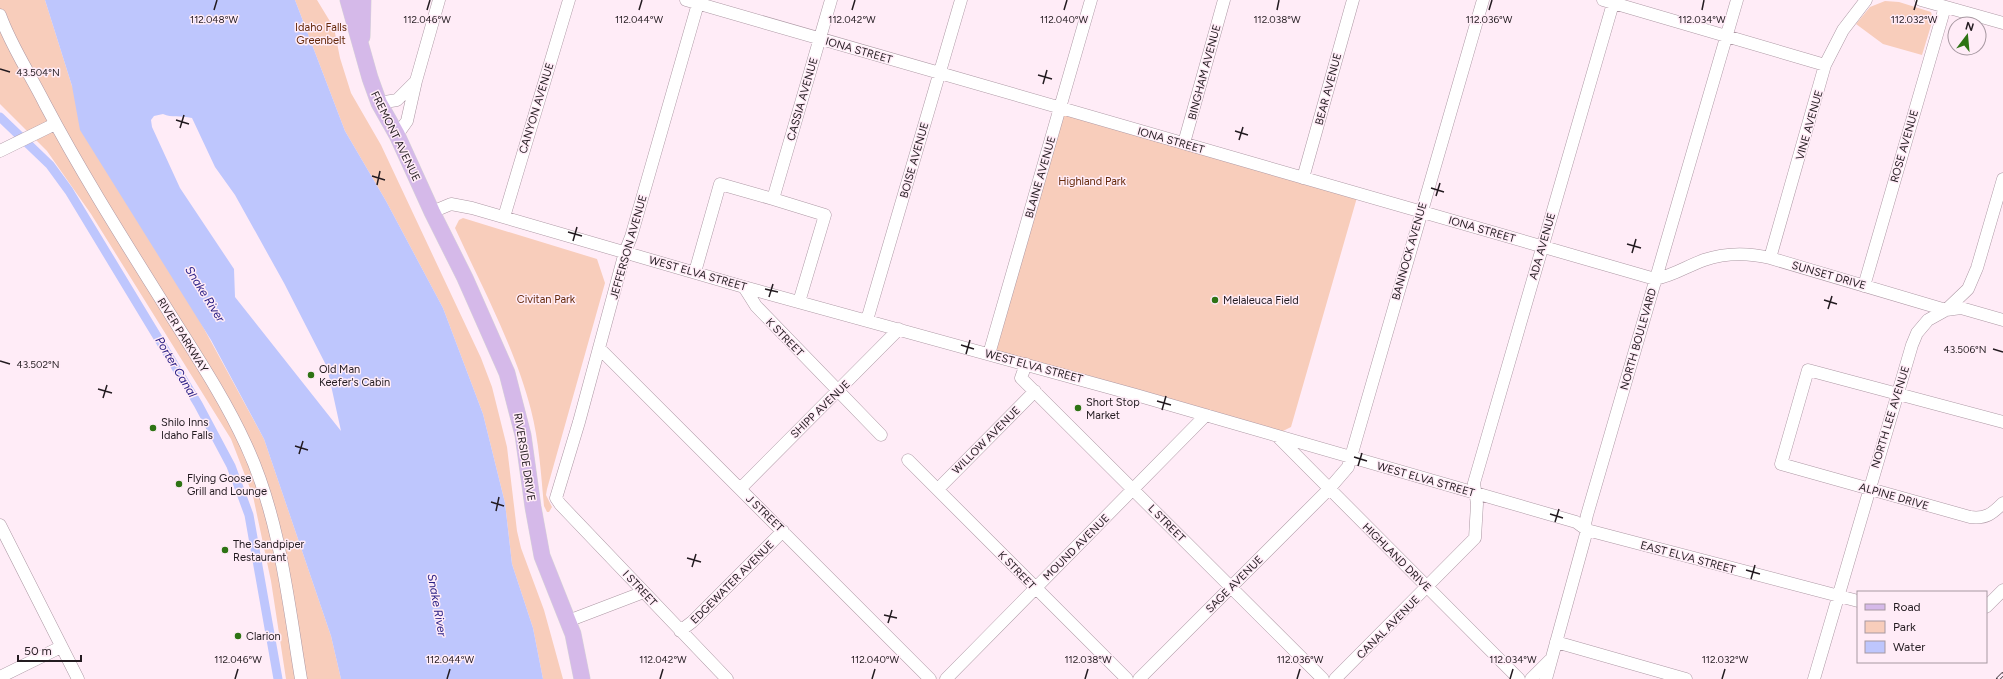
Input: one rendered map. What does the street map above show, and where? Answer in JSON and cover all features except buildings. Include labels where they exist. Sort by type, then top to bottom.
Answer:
[{"type":"main road","name":"FREMONT AVENUE","points":[[348,0],[361,49],[379,103],[397,135],[429,206]]},
{"type":"main road","name":"FREMONT AVENUE","points":[[361,49],[363,0]]},
{"type":"main road","name":"RIVERSIDE DRIVE","points":[[429,206],[465,278],[507,373],[524,436],[533,507],[542,556],[568,621],[578,654],[582,679]]},
{"type":"street","points":[[397,135],[402,131],[407,121],[416,81],[439,0]]},
{"type":"street","name":"CANYON AVENUE","points":[[504,216],[569,0]]},
{"type":"street","name":"CASSIA AVENUE","points":[[773,199],[831,0]]},
{"type":"street","name":"BOISE AVENUE","points":[[867,320],[961,0]]},
{"type":"street","name":"BLAINE AVENUE","points":[[989,354],[1091,0]]},
{"type":"street","name":"BINGHAM AVENUE","points":[[1184,144],[1224,0]]},
{"type":"street","name":"BEAR AVENUE","points":[[1303,178],[1353,0]]},
{"type":"street","name":"BANNOCK AVENUE","points":[[1329,489],[1348,467],[1420,212],[1483,0]]},
{"type":"street","name":"NORTH BOULEVARD","points":[[1546,679],[1587,530],[1585,524],[1587,515],[1737,0]]},
{"type":"street","name":"VINE AVENUE","points":[[1770,258],[1825,65],[1843,30],[1866,0]]},
{"type":"street","points":[[1921,0],[2003,23]]},
{"type":"street","name":"IONA STREET","points":[[694,1],[820,39],[1655,280]]},
{"type":"street","name":"JEFFERSON AVENUE","points":[[556,495],[579,422],[625,252],[631,237],[694,1]]},
{"type":"street","points":[[1610,1],[1825,65]]},
{"type":"street","name":"ADA AVENUE","points":[[1475,493],[1474,483],[1542,247],[1610,1]]},
{"type":"street","name":"ROSE AVENUE","points":[[1864,286],[1945,7]]},
{"type":"street","name":"RIVER PARKWAY","points":[[0,15],[10,38],[55,124],[97,198],[221,397],[247,447],[270,512],[281,558],[301,679]]},
{"type":"street","points":[[379,103],[397,100],[416,81]]},
{"type":"street","points":[[0,152],[55,124]]},
{"type":"street","name":"NORTH LEE AVENUE","points":[[1814,679],[1868,488],[1912,345],[1917,333],[1928,320],[1946,310],[1968,289],[1998,218],[2003,179]]},
{"type":"street","points":[[694,272],[720,184],[773,199],[825,215],[799,302]]},
{"type":"street","name":"WEST ELVA STREET","points":[[429,206],[451,204],[504,216],[744,287],[1026,364],[1576,522],[1587,530]]},
{"type":"street","name":"SUNSET DRIVE","points":[[1655,280],[1666,277],[1714,257],[1740,254],[1770,258],[1946,310],[1961,308],[2003,320]]},
{"type":"street","name":"K STREET","points":[[744,287],[756,306],[881,435]]},
{"type":"street","name":"SHIPP AVENUE","points":[[740,489],[839,392],[899,329]]},
{"type":"street","name":"J STREET","points":[[599,348],[930,679]]},
{"type":"street","name":"L STREET","points":[[1026,364],[1021,378],[1323,679]]},
{"type":"street","name":"ALPINE DRIVE","points":[[1896,394],[1808,370],[1780,464],[1970,518],[1983,519],[1993,514],[2003,503]]},
{"type":"street","name":"WILLOW AVENUE","points":[[938,489],[1035,391]]},
{"type":"street","points":[[1896,394],[2003,422]]},
{"type":"street","name":"MOUND AVENUE","points":[[946,679],[1206,415]]},
{"type":"street","name":"HIGHLAND DRIVE","points":[[1275,435],[1519,679]]},
{"type":"street","name":"K STREET","points":[[908,460],[1034,588],[1127,679]]},
{"type":"street","name":"SAGE AVENUE","points":[[1139,679],[1329,489]]},
{"type":"street","name":"CANAL AVENUE","points":[[1335,679],[1475,538],[1477,504],[1475,493]]},
{"type":"street","name":"I STREET","points":[[556,495],[556,500],[727,679]]},
{"type":"street","points":[[0,525],[78,679]]},
{"type":"street","name":"EAST ELVA STREET","points":[[1587,530],[1857,601]]},
{"type":"street","name":"EDGEWATER AVENUE","points":[[680,631],[692,622],[783,531]]},
{"type":"street","points":[[1987,606],[2003,590]]},
{"type":"street","points":[[568,621],[644,592]]},
{"type":"street","points":[[1556,642],[1686,679]]},
{"type":"street","points":[[0,677],[61,647]]},
{"type":"street","points":[[1531,679],[1551,660]]},
{"type":"green space","points":[[0,0],[45,0],[72,86],[264,439],[331,636],[341,679],[286,679],[271,581],[253,496],[231,439],[91,214],[47,151],[0,104]]},
{"type":"green space","name":"Idaho Falls Greenbelt","points":[[295,0],[317,0],[334,28],[340,58],[351,93],[381,145],[481,358],[492,387],[507,447],[517,531],[521,548],[544,610],[563,679],[543,679],[533,628],[512,564],[505,503],[483,414],[443,308],[386,201],[345,131]]},
{"type":"green space","points":[[1885,1],[1899,2],[1931,12],[1933,19],[1922,55],[1883,44],[1856,24],[1870,7]]},
{"type":"green space","name":"Melaleuca Field","points":[[1060,108],[1358,194],[1291,427],[1275,435],[989,354]]},
{"type":"green space","name":"Civitan Park","points":[[463,218],[597,259],[605,283],[547,489],[546,495],[552,507],[549,512],[547,512],[544,506],[536,434],[531,410],[507,341],[455,228],[459,220]]},
{"type":"water","name":"Snake River","points":[[45,0],[295,0],[345,131],[386,201],[443,308],[483,414],[505,503],[512,564],[533,628],[543,679],[341,679],[331,636],[264,439],[211,340],[80,130],[72,86]],"holes":[[[163,114],[192,118],[215,167],[235,195],[284,283],[327,367],[341,431],[235,297],[234,269],[180,188],[152,127],[151,120],[154,116]]]},
{"type":"waterway","name":"Porter Canal","points":[[0,117],[50,165],[69,191],[198,404],[231,466],[249,515],[278,679]]},
{"type":"railway","points":[[1998,679],[2003,674]]},
{"type":"place","name":"Melaleuca Field","points":[[1215,300]]},
{"type":"place","name":"Old Man Keefer's Cabin","points":[[311,375]]},
{"type":"place","name":"Short Stop Market","points":[[1078,408]]},
{"type":"place","name":"Shilo Inns Idaho Falls","points":[[153,428]]},
{"type":"place","name":"Flying Goose Grill and Lounge","points":[[179,484]]},
{"type":"place","name":"The Sandpiper Restaurant","points":[[225,550]]},
{"type":"place","name":"Clarion","points":[[238,636]]},
{"type":"park label","name":"Highland Park","points":[[1092,181]]}]
